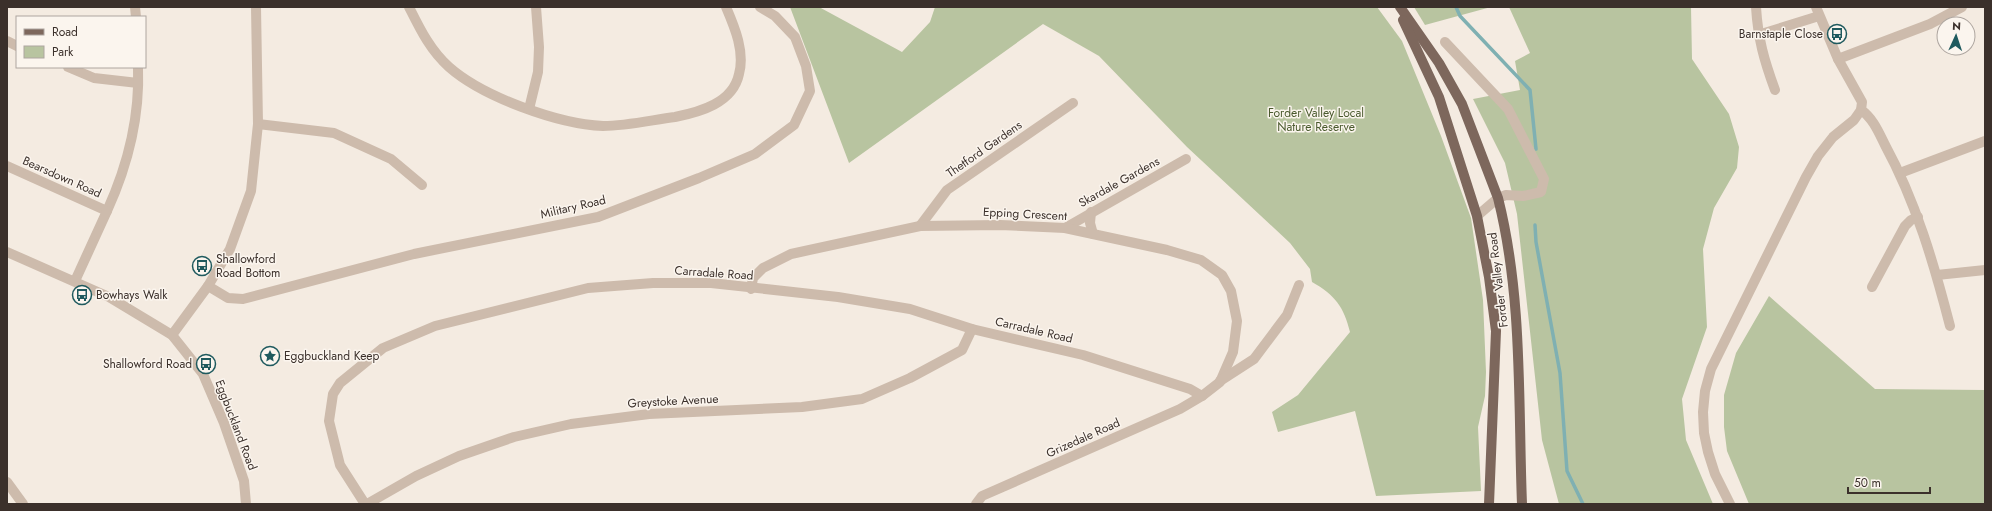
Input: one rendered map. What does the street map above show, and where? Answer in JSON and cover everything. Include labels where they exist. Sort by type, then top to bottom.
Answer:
[{"type":"main road","name":"Forder Valley Road","points":[[1399,7],[1439,63],[1462,104],[1498,198],[1508,243],[1516,327],[1521,403],[1522,504]]},
{"type":"main road","name":"Forder Valley Road","points":[[1399,7],[1439,97],[1477,216],[1489,277],[1496,331],[1489,504]]},
{"type":"street","points":[[172,334],[208,286],[230,249],[251,191],[258,124],[256,7]]},
{"type":"street","points":[[409,7],[425,40],[450,67],[492,94],[554,117],[603,126],[629,124],[690,114],[714,105],[732,91],[739,75],[741,58],[736,30],[726,7]]},
{"type":"street","points":[[529,109],[538,72],[539,47],[536,7]]},
{"type":"street","name":"Military Road","points":[[208,286],[228,298],[243,299],[414,254],[598,217],[700,178],[755,154],[794,125],[810,91],[806,66],[795,37],[774,16],[760,7]]},
{"type":"street","points":[[1756,7],[1758,35],[1765,64],[1776,90]]},
{"type":"street","points":[[1838,59],[1930,24],[1962,7]]},
{"type":"street","points":[[1730,504],[1715,474],[1704,433],[1703,412],[1705,391],[1711,369],[1806,177],[1818,156],[1833,137],[1854,120],[1861,110],[1862,102],[1838,59],[1817,12],[1758,35]]},
{"type":"street","points":[[7,41],[16,46]]},
{"type":"street","points":[[1445,42],[1508,109],[1544,179],[1541,192],[1523,196],[1506,195],[1498,198],[1477,216]]},
{"type":"street","points":[[70,68],[94,78],[138,83]]},
{"type":"street","name":"Bearsdown Road","points":[[75,281],[116,193],[129,153],[135,126],[138,68]]},
{"type":"street","name":"Thetford Gardens","points":[[920,226],[947,190],[1073,103]]},
{"type":"street","points":[[1861,110],[1874,124],[1900,173],[1918,217],[1937,275],[1950,326]]},
{"type":"street","points":[[258,124],[334,133],[391,159],[422,185]]},
{"type":"street","points":[[1900,173],[1985,141]]},
{"type":"street","name":"Skardale Gardens","points":[[1065,228],[1186,159]]},
{"type":"street","name":"Bearsdown Road","points":[[7,166],[107,211]]},
{"type":"street","points":[[1091,212],[1090,223],[1093,234]]},
{"type":"street","points":[[1872,287],[1905,226],[1911,220],[1918,217]]},
{"type":"street","name":"Epping Crescent","points":[[752,289],[753,278],[763,268],[791,254],[920,226],[1000,225],[1065,228],[1167,250],[1201,260],[1222,275],[1231,291],[1237,321],[1233,352],[1220,382],[1202,396]]},
{"type":"street","name":"Eggbuckland Road","points":[[7,252],[109,297],[172,334],[203,374],[224,423],[244,481],[246,504]]},
{"type":"street","points":[[1937,275],[1985,270]]},
{"type":"street","name":"Carradale Road","points":[[366,504],[340,465],[329,421],[333,394],[340,383],[383,348],[435,326],[588,288],[653,283],[694,282],[838,297],[910,309],[972,329],[1082,355],[1190,389],[1202,396]]},
{"type":"street","points":[[1220,382],[1254,359],[1287,315],[1299,285]]},
{"type":"street","name":"Greystoke Avenue","points":[[366,504],[416,476],[459,456],[514,438],[571,424],[649,414],[802,407],[862,399],[910,378],[962,350],[972,329]]},
{"type":"street","points":[[1233,352],[1237,358],[1242,360],[1254,359]]},
{"type":"street","name":"Grizedale Road","points":[[976,504],[982,496],[1180,409],[1202,396]]},
{"type":"street","points":[[7,482],[23,504]]},
{"type":"green space","name":"Forder Valley Local Nature Reserve","points":[[790,7],[819,7],[902,52],[930,22],[935,7],[1377,7],[1402,41],[1441,136],[1471,218],[1483,300],[1486,372],[1485,396],[1478,427],[1481,491],[1376,496],[1355,411],[1278,432],[1272,412],[1298,395],[1350,332],[1345,315],[1333,297],[1312,282],[1310,269],[1290,243],[1187,147],[1099,56],[1043,24],[849,163]]},
{"type":"green space","points":[[1414,7],[1491,7],[1425,25]]},
{"type":"green space","points":[[1509,7],[1691,7],[1692,59],[1729,114],[1739,147],[1737,168],[1714,208],[1703,249],[1707,327],[1682,399],[1686,440],[1713,504],[1559,504],[1542,440],[1517,214],[1505,163],[1473,99],[1520,90],[1515,61],[1530,53]]},
{"type":"green space","points":[[1769,296],[1875,389],[1985,390],[1985,504],[1749,504],[1727,451],[1724,427],[1724,395],[1736,353]]},
{"type":"waterway","points":[[1456,7],[1460,16],[1530,90],[1536,149]]},
{"type":"waterway","points":[[1535,225],[1536,242],[1560,373],[1567,471],[1583,504]]},
{"type":"place","name":"Barnstaple Close","points":[[1837,34]]},
{"type":"place","name":"Shallowford Road Bottom","points":[[202,266]]},
{"type":"place","name":"Bowhays Walk","points":[[82,295]]},
{"type":"place","name":"Eggbuckland Keep","points":[[270,356]]},
{"type":"place","name":"Shallowford Road","points":[[206,364]]}]
